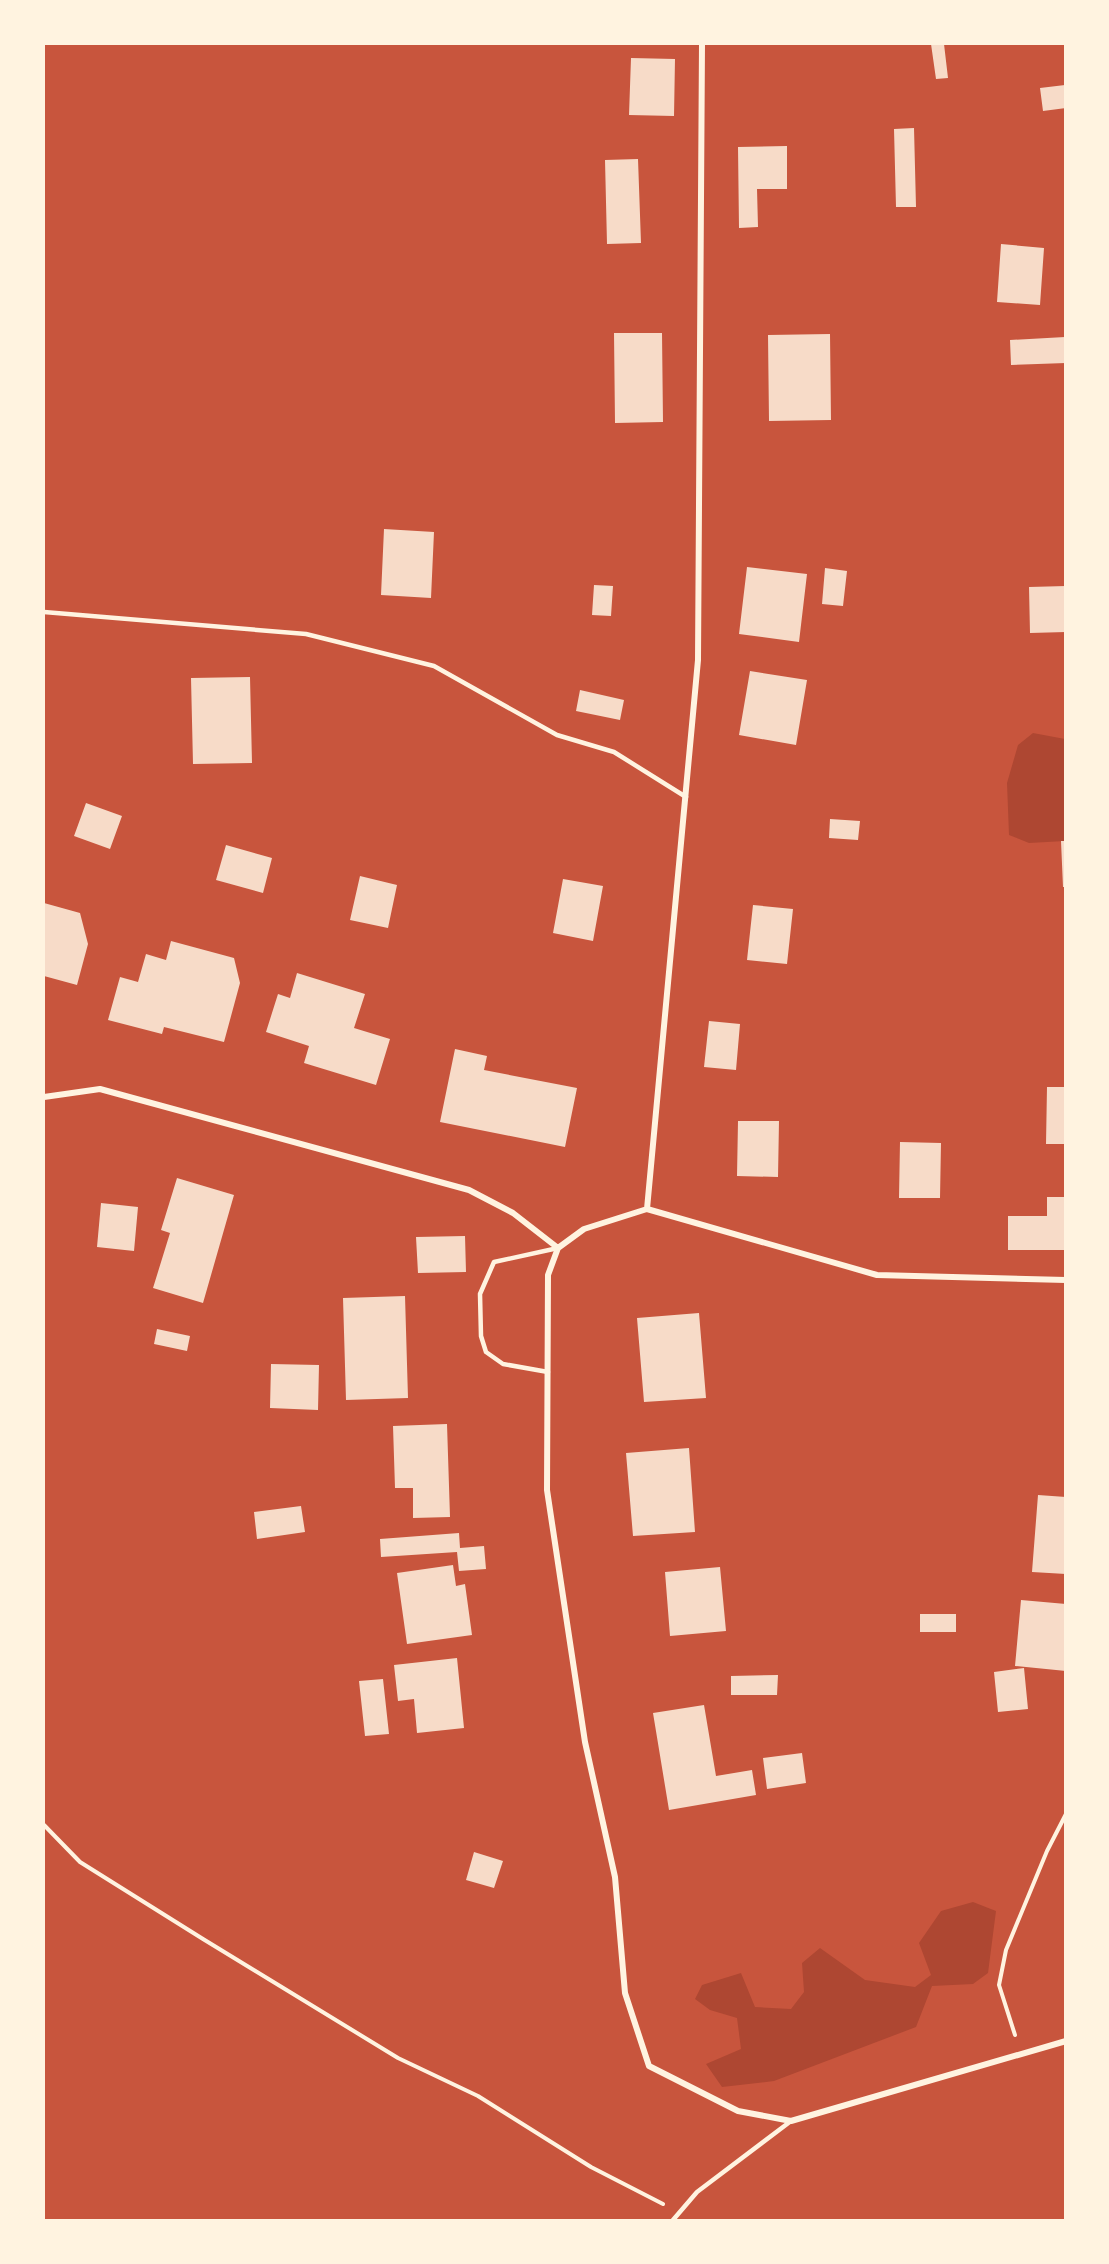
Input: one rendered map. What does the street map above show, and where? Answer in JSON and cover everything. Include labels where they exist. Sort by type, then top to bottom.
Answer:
[{"type":"street","points":[[647,1209],[698,660],[702,44]]},
{"type":"street","points":[[44,1097],[100,1089],[469,1190],[513,1213],[558,1248]]},
{"type":"street","points":[[1065,1280],[877,1275],[647,1209],[584,1229],[558,1248],[548,1275],[547,1490],[585,1742],[615,1877],[625,1993],[649,2066],[738,2111],[791,2121],[1065,2041]]},
{"type":"lane","points":[[44,612],[306,634],[434,666],[557,735],[614,752],[686,797]]},
{"type":"lane","points":[[548,1372],[503,1364],[486,1352],[481,1336],[480,1294],[494,1262],[558,1248]]},
{"type":"lane","points":[[673,2220],[696,2192],[791,2121]]},
{"type":"path","points":[[1025,2053],[1012,2028],[999,1985],[1006,1950],[1065,1814]]},
{"type":"path","points":[[44,1825],[80,1862],[232,1957],[398,2058],[478,2096],[591,2167],[679,2212]]},
{"type":"shaded area","points":[[1033,733],[1065,739],[1065,841],[1029,843],[1009,835],[1007,783],[1018,745]]},
{"type":"shaded area","points":[[973,1902],[996,1911],[988,1973],[973,1984],[932,1986],[916,2027],[774,2081],[722,2087],[706,2064],[741,2049],[737,2018],[710,2010],[695,1999],[702,1985],[741,1973],[755,2007],[791,2009],[804,1992],[802,1963],[820,1948],[865,1980],[915,1987],[931,1975],[919,1943],[941,1911]]},
{"type":"building","points":[[931,44],[944,44],[948,78],[936,79]]},
{"type":"building","points":[[631,58],[675,59],[674,116],[629,115]]},
{"type":"building","points":[[1065,85],[1066,108],[1043,111],[1040,88]]},
{"type":"building","points":[[914,128],[916,207],[896,207],[894,129]]},
{"type":"building","points":[[787,146],[787,189],[757,189],[758,227],[739,228],[738,147]]},
{"type":"building","points":[[638,159],[641,243],[607,244],[605,160]]},
{"type":"building","points":[[1001,244],[1044,248],[1040,305],[997,302]]},
{"type":"building","points":[[614,333],[662,333],[663,422],[615,423]]},
{"type":"building","points":[[830,334],[831,420],[769,421],[768,335]]},
{"type":"building","points":[[1065,337],[1066,363],[1011,365],[1010,340]]},
{"type":"building","points":[[384,529],[434,532],[431,598],[381,595]]},
{"type":"building","points":[[747,567],[807,574],[799,642],[739,634]]},
{"type":"building","points":[[825,568],[847,571],[843,606],[822,604]]},
{"type":"building","points":[[594,585],[613,586],[611,616],[592,615]]},
{"type":"building","points":[[1066,586],[1066,632],[1030,633],[1029,587]]},
{"type":"building","points":[[750,671],[807,680],[796,745],[739,735]]},
{"type":"building","points":[[250,677],[252,763],[193,764],[191,678]]},
{"type":"building","points":[[580,690],[624,700],[620,720],[576,711]]},
{"type":"building","points":[[86,803],[122,816],[110,849],[74,836]]},
{"type":"building","points":[[830,819],[860,821],[858,840],[829,838]]},
{"type":"building","points":[[1061,841],[1066,841],[1066,887],[1063,887]]},
{"type":"building","points":[[226,845],[272,858],[263,893],[216,880]]},
{"type":"building","points":[[360,876],[397,885],[388,928],[350,920]]},
{"type":"building","points":[[563,879],[603,886],[593,941],[553,933]]},
{"type":"building","points":[[44,903],[80,913],[88,944],[77,985],[44,976]]},
{"type":"building","points":[[753,905],[793,909],[787,964],[747,960]]},
{"type":"building","points":[[171,941],[234,958],[240,983],[224,1042],[164,1027],[162,1034],[108,1020],[120,977],[138,982],[146,954],[166,960]]},
{"type":"building","points":[[297,973],[365,994],[354,1028],[390,1039],[376,1085],[304,1063],[309,1046],[266,1032],[278,994],[290,998]]},
{"type":"building","points":[[709,1021],[740,1024],[736,1070],[704,1067]]},
{"type":"building","points":[[455,1049],[487,1056],[484,1070],[577,1088],[565,1147],[440,1122]]},
{"type":"building","points":[[1047,1087],[1066,1087],[1066,1144],[1046,1144]]},
{"type":"building","points":[[738,1121],[779,1121],[778,1177],[737,1176]]},
{"type":"building","points":[[900,1142],[941,1143],[940,1198],[899,1198]]},
{"type":"building","points":[[177,1178],[234,1195],[203,1303],[153,1288],[170,1233],[161,1230]]},
{"type":"building","points":[[1047,1197],[1066,1197],[1066,1250],[1008,1250],[1008,1216],[1047,1216]]},
{"type":"building","points":[[101,1203],[138,1207],[134,1251],[97,1247]]},
{"type":"building","points":[[465,1236],[466,1272],[418,1273],[416,1237]]},
{"type":"building","points":[[405,1296],[408,1398],[346,1400],[343,1298]]},
{"type":"building","points":[[699,1313],[706,1398],[644,1402],[637,1318]]},
{"type":"building","points":[[157,1329],[190,1336],[187,1351],[154,1344]]},
{"type":"building","points":[[271,1364],[319,1365],[318,1410],[270,1408]]},
{"type":"building","points":[[447,1424],[450,1517],[413,1518],[413,1488],[395,1488],[393,1426]]},
{"type":"building","points":[[689,1448],[695,1532],[633,1536],[626,1453]]},
{"type":"building","points":[[1038,1495],[1066,1497],[1066,1574],[1032,1572]]},
{"type":"building","points":[[301,1506],[305,1532],[257,1539],[254,1512]]},
{"type":"building","points":[[459,1533],[460,1548],[484,1546],[486,1569],[459,1571],[457,1552],[381,1557],[380,1539]]},
{"type":"building","points":[[453,1565],[456,1586],[465,1584],[472,1635],[407,1644],[397,1573]]},
{"type":"building","points":[[720,1567],[726,1631],[670,1636],[665,1572]]},
{"type":"building","points":[[1021,1600],[1066,1604],[1066,1671],[1015,1666]]},
{"type":"building","points":[[920,1614],[956,1614],[956,1632],[920,1632]]},
{"type":"building","points":[[457,1658],[464,1728],[417,1733],[414,1699],[398,1701],[394,1665]]},
{"type":"building","points":[[1024,1668],[1028,1709],[998,1712],[994,1672]]},
{"type":"building","points":[[778,1675],[777,1695],[731,1695],[731,1676]]},
{"type":"building","points":[[383,1679],[389,1734],[365,1736],[359,1681]]},
{"type":"building","points":[[704,1705],[716,1776],[752,1770],[756,1795],[669,1810],[653,1713]]},
{"type":"building","points":[[802,1753],[806,1783],[767,1789],[763,1758]]},
{"type":"building","points":[[474,1852],[503,1861],[494,1888],[466,1880]]}]
